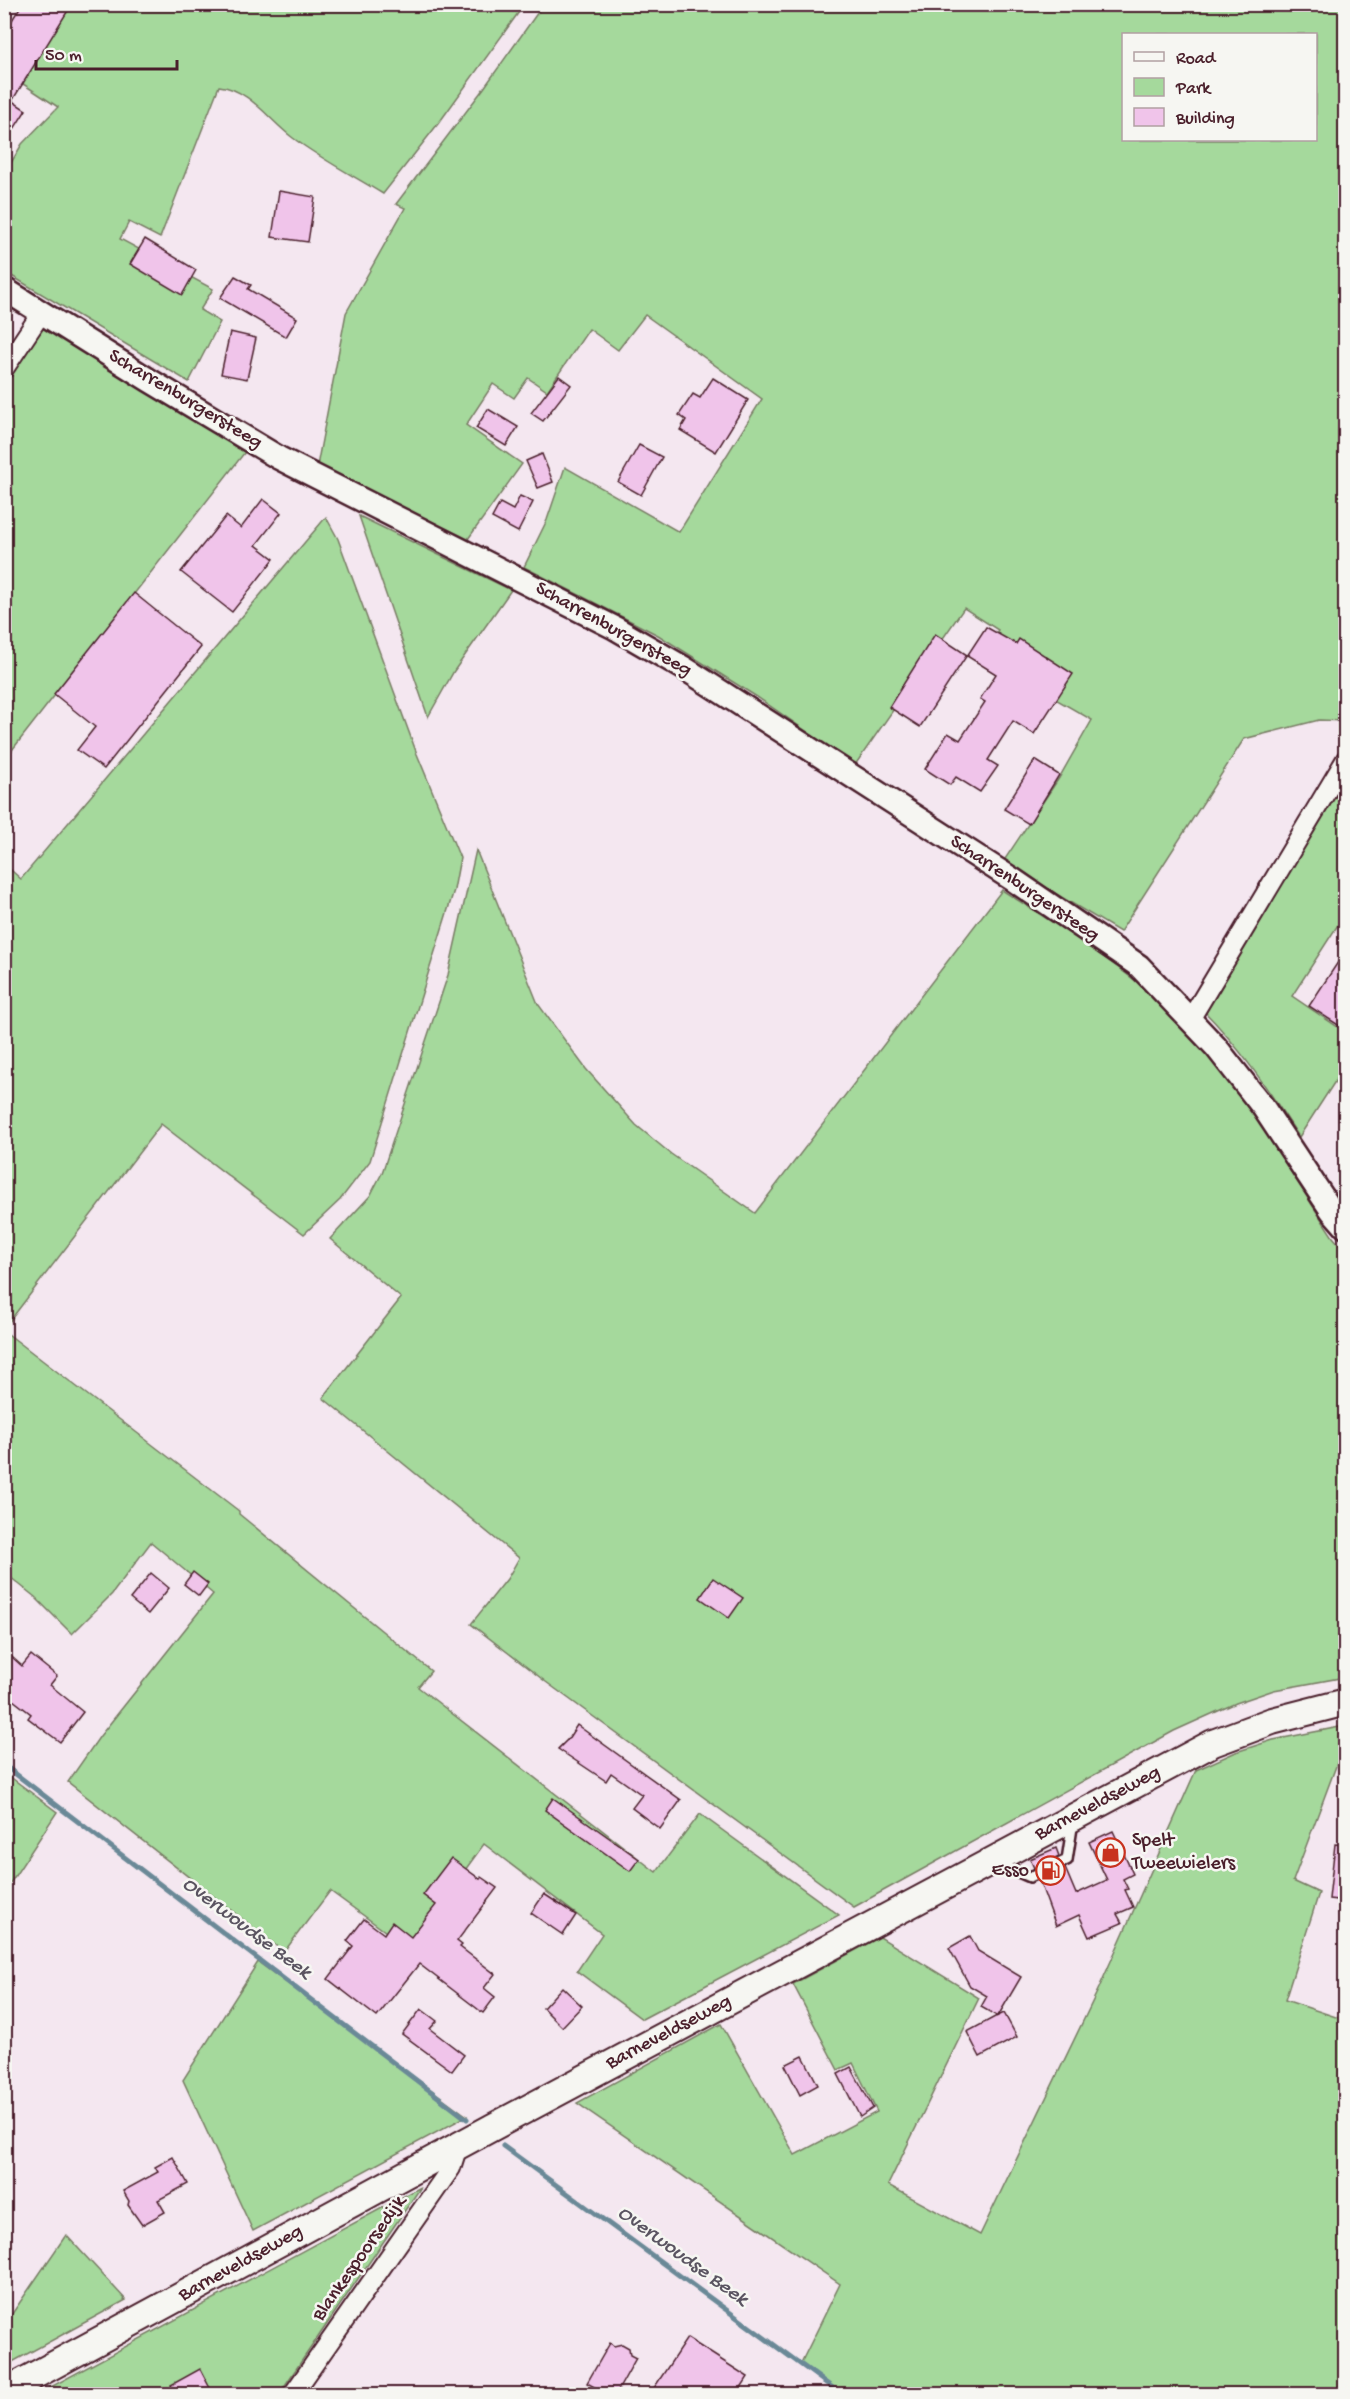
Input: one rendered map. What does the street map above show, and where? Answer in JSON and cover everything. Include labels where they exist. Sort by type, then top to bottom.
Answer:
[{"type":"main road","name":"Barneveldseweg","points":[[4,2392],[458,2146],[1213,1743],[1272,1721],[1346,1702]]},
{"type":"street","name":"Scharrenburgersteeg","points":[[4,289],[279,458],[615,628],[684,668],[1012,879],[1139,966],[1191,1018],[1263,1107],[1332,1211],[1346,1227]]},
{"type":"street","points":[[4,369],[42,312]]},
{"type":"street","points":[[1191,1018],[1346,759]]},
{"type":"street","name":"Blankespoorsedijk","points":[[292,2394],[451,2168],[458,2146]]},
{"type":"lane","points":[[993,1861],[1030,1877],[1067,1860],[1073,1818]]},
{"type":"green space","points":[[70,5],[524,5],[441,120],[383,194],[304,146],[284,131],[250,99],[230,88],[219,86],[160,238],[129,222],[120,239],[213,289],[200,310],[220,322],[189,382],[5,272],[5,173],[22,144],[58,107],[17,80]]},
{"type":"green space","points":[[543,5],[1345,5],[1345,721],[1319,720],[1244,739],[1120,932],[1003,862],[1059,778],[1092,720],[981,656],[998,630],[964,608],[855,765],[757,697],[658,635],[524,567],[547,520],[565,467],[679,532],[762,399],[645,315],[618,350],[589,329],[547,391],[528,378],[514,398],[493,384],[466,425],[522,464],[468,539],[317,466],[346,313],[405,208],[396,204],[484,88]]},
{"type":"green space","points":[[40,325],[245,452],[5,759],[5,376]]},
{"type":"green space","points":[[359,516],[511,590],[454,671],[428,717]]},
{"type":"green space","points":[[326,517],[338,539],[417,754],[460,858],[454,890],[370,1161],[340,1200],[304,1234],[161,1124],[5,1327],[5,865],[21,879]]},
{"type":"green space","points":[[1345,770],[1345,914],[1292,996],[1345,1032],[1345,1066],[1299,1137],[1242,1054],[1202,1009]]},
{"type":"green space","points":[[476,850],[538,1004],[586,1069],[636,1125],[671,1154],[755,1213],[1002,890],[1098,953],[1165,1006],[1184,1025],[1225,1075],[1263,1128],[1333,1237],[1345,1251],[1345,1677],[1274,1690],[1236,1703],[1174,1731],[854,1907],[546,1682],[471,1624],[507,1579],[519,1558],[323,1398],[401,1298],[330,1239],[370,1196],[382,1173],[448,975]]},
{"type":"green space","points":[[4,1331],[239,1511],[239,1514],[431,1671],[418,1687],[656,1872],[700,1814],[839,1915],[642,2019],[577,1971],[602,1934],[484,1844],[408,1948],[330,1891],[284,1952],[68,1782],[100,1736],[213,1594],[151,1542],[112,1594],[72,1634],[35,1597],[5,1573]]},
{"type":"green space","points":[[1345,1726],[1345,1742],[1293,1881],[1319,1893],[1285,2000],[1345,2020],[1345,2394],[839,2394],[800,2365],[840,2284],[577,2103],[721,2024],[795,2155],[877,2112],[853,2063],[838,2070],[793,1984],[880,1937],[979,1998],[888,2185],[980,2235],[1099,1988],[1196,1770],[1236,1752],[1273,1740]]},
{"type":"green space","points":[[5,1773],[57,1812],[5,1891]]},
{"type":"green space","points":[[258,1962],[467,2116],[253,2231],[183,2080]]},
{"type":"green space","points":[[421,2187],[279,2394],[50,2394],[47,2389]]},
{"type":"green space","points":[[66,2235],[126,2300],[5,2366],[5,2324]]},
{"type":"building","points":[[22,4],[72,4],[12,101],[26,110],[14,129],[4,123],[4,33]]},
{"type":"building","points":[[279,191],[315,197],[308,242],[272,237]]},
{"type":"building","points":[[145,239],[196,270],[182,295],[130,264]]},
{"type":"building","points":[[235,276],[251,285],[248,289],[297,318],[286,337],[220,298]]},
{"type":"building","points":[[230,332],[256,338],[247,379],[221,374]]},
{"type":"building","points":[[559,376],[571,385],[543,421],[531,413]]},
{"type":"building","points":[[713,378],[748,400],[716,452],[680,430],[686,420],[679,415],[693,394],[700,398]]},
{"type":"building","points":[[488,409],[518,427],[506,446],[476,428]]},
{"type":"building","points":[[639,445],[662,457],[641,495],[618,482]]},
{"type":"building","points":[[542,454],[553,482],[538,488],[526,461]]},
{"type":"building","points":[[520,496],[533,502],[518,532],[492,518],[500,503],[513,510]]},
{"type":"building","points":[[263,499],[281,513],[256,545],[274,559],[232,612],[181,572],[226,516],[241,528]]},
{"type":"building","points":[[134,593],[201,647],[104,769],[77,750],[95,727],[54,694]]},
{"type":"building","points":[[986,627],[1016,644],[1019,639],[1073,674],[1034,734],[1013,721],[988,760],[998,766],[980,792],[956,777],[950,785],[925,769],[948,733],[960,740],[985,702],[980,699],[996,674],[967,656]]},
{"type":"building","points":[[935,634],[967,655],[920,727],[889,707]]},
{"type":"building","points":[[1035,760],[1059,775],[1029,824],[1004,809]]},
{"type":"building","points":[[1346,950],[1346,1030],[1309,1006]]},
{"type":"building","points":[[193,1572],[208,1584],[199,1596],[184,1584]]},
{"type":"building","points":[[151,1573],[169,1588],[148,1614],[130,1599]]},
{"type":"building","points":[[713,1578],[743,1598],[729,1618],[700,1598]]},
{"type":"building","points":[[4,1650],[22,1666],[31,1655],[57,1676],[50,1685],[83,1712],[60,1742],[28,1718],[31,1714],[4,1693]]},
{"type":"building","points":[[577,1725],[681,1800],[660,1829],[632,1808],[642,1795],[611,1773],[606,1781],[558,1749]]},
{"type":"building","points":[[553,1798],[639,1859],[630,1871],[545,1810]]},
{"type":"building","points":[[1113,1831],[1133,1874],[1123,1879],[1128,1889],[1125,1890],[1133,1907],[1117,1914],[1122,1923],[1089,1937],[1079,1915],[1056,1926],[1039,1880],[1065,1868],[1076,1894],[1107,1880],[1089,1842]]},
{"type":"building","points":[[1335,1844],[1346,1845],[1346,1901],[1329,1899]]},
{"type":"building","points":[[1056,1848],[1059,1856],[1034,1868],[1030,1859]]},
{"type":"building","points":[[451,1858],[497,1888],[457,1941],[462,1945],[460,1947],[495,1974],[484,1988],[495,1997],[483,2013],[419,1964],[377,2017],[328,1979],[353,1946],[347,1941],[364,1919],[384,1934],[392,1922],[411,1937],[436,1905],[423,1895]]},
{"type":"building","points":[[544,1894],[576,1915],[563,1935],[531,1913]]},
{"type":"building","points":[[970,1936],[978,1951],[1021,1977],[998,2016],[1004,2013],[1017,2037],[980,2057],[967,2032],[997,2016],[981,2007],[987,1996],[970,1986],[949,1948]]},
{"type":"building","points":[[562,1987],[582,2006],[562,2027],[543,2008]]},
{"type":"building","points":[[421,2009],[437,2021],[430,2029],[464,2055],[452,2071],[402,2034]]},
{"type":"building","points":[[803,2056],[818,2085],[800,2095],[785,2065]]},
{"type":"building","points":[[851,2067],[873,2108],[860,2117],[838,2074]]},
{"type":"building","points":[[173,2157],[188,2184],[158,2200],[165,2212],[142,2225],[128,2205],[129,2201],[123,2191],[158,2172],[155,2167]]},
{"type":"building","points":[[687,2338],[748,2377],[737,2394],[650,2394]]},
{"type":"building","points":[[610,2343],[614,2346],[622,2344],[629,2348],[630,2355],[636,2358],[616,2394],[607,2394],[587,2383]]},
{"type":"building","points":[[200,2369],[213,2394],[176,2394],[171,2385]]},
{"type":"waterway","name":"Overwoudse Beek","points":[[4,1765],[467,2119]]},
{"type":"waterway","name":"Overwoudse Beek","points":[[503,2146],[841,2394]]},
{"type":"place","name":"Spelt Tweewielers","points":[[1111,1853]]},
{"type":"place","name":"Esso","points":[[1050,1871]]}]
